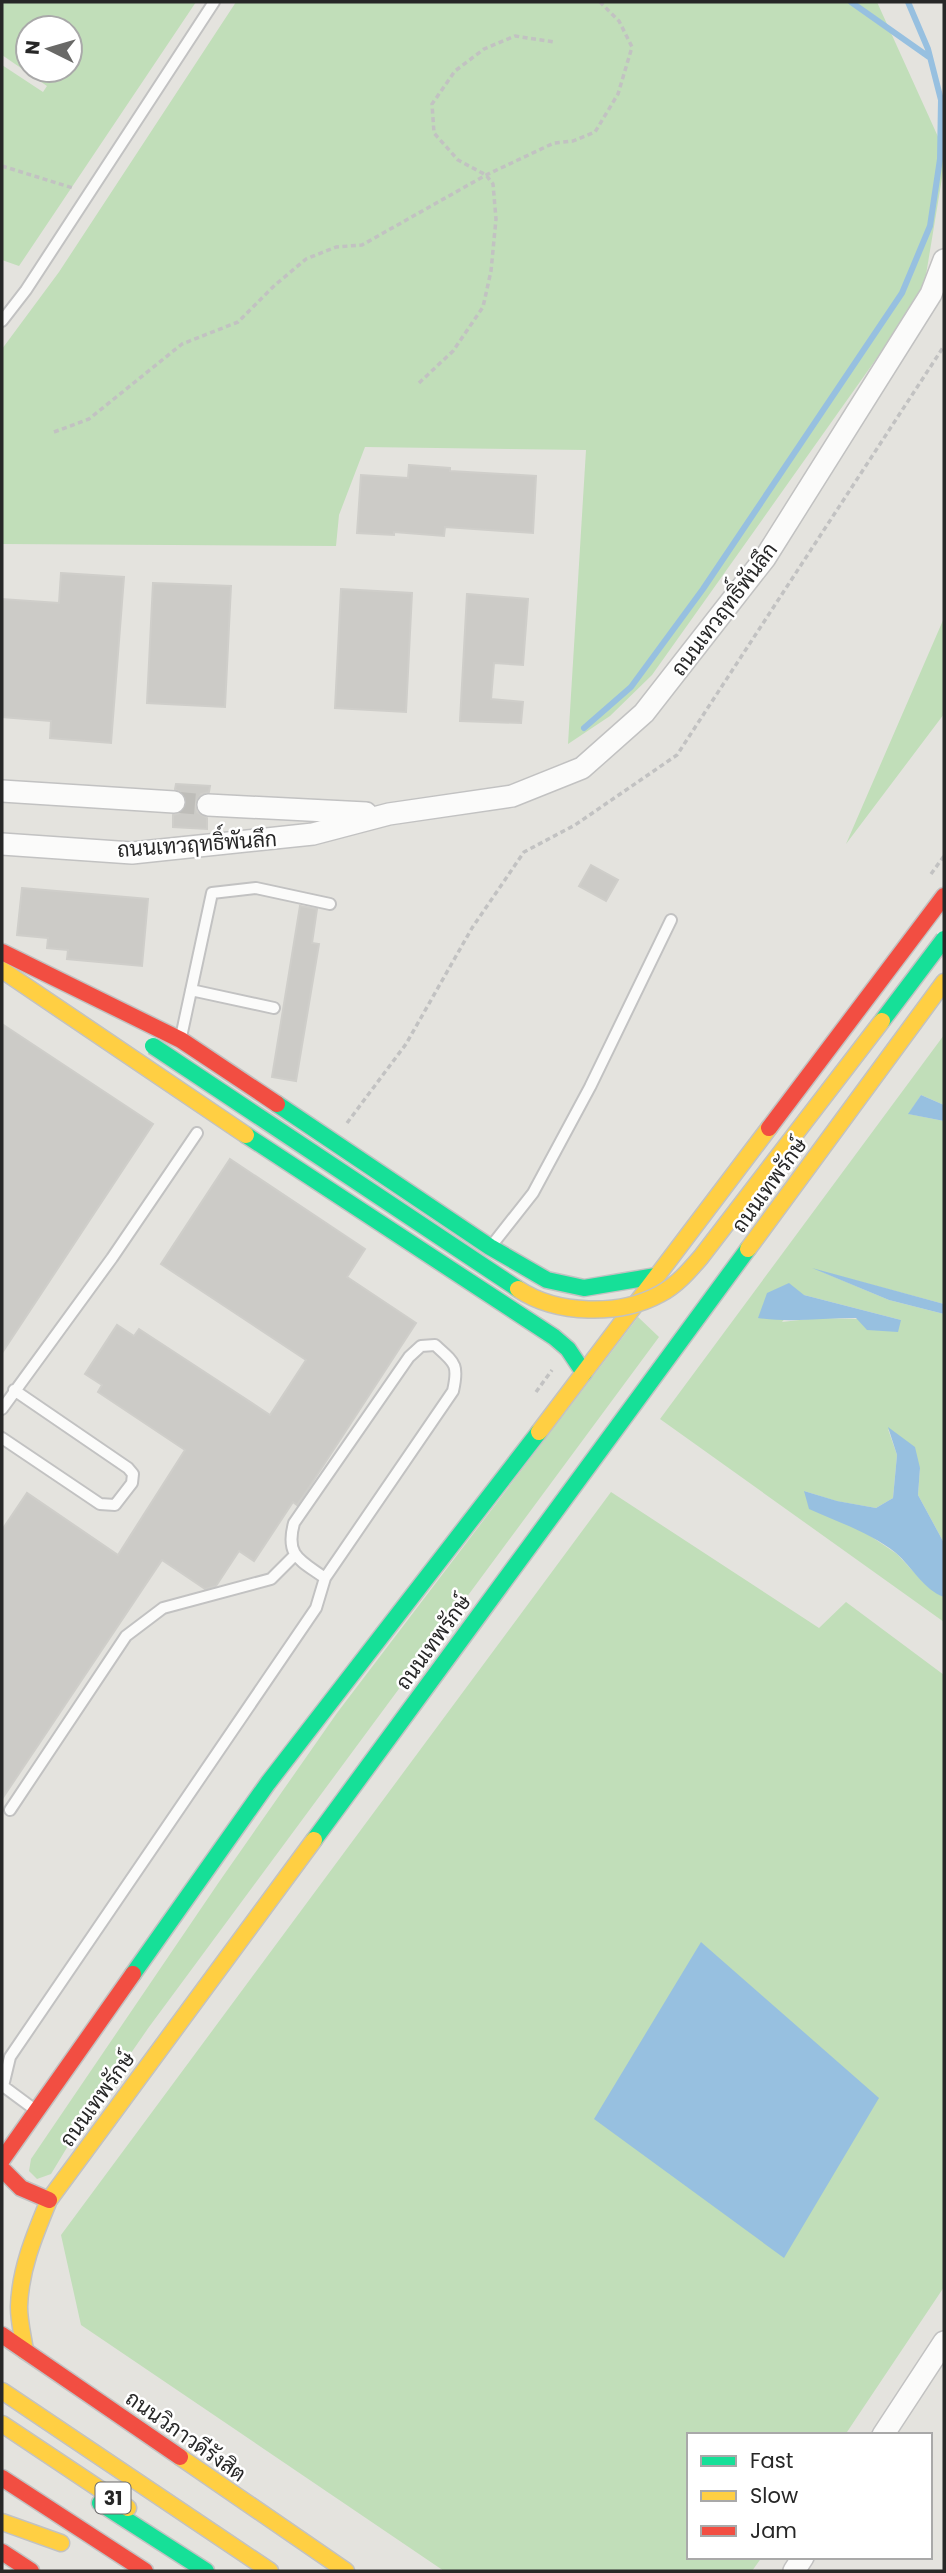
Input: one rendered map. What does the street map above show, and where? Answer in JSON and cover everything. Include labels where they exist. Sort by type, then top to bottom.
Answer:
[{"type":"main road","name":"ถนนเทพรักษ์","points":[[2,2160],[268,1783],[584,1373],[944,895]]},
{"type":"main road","points":[[2,969],[153,1046],[525,1294],[551,1304],[587,1311],[618,1308],[650,1299],[678,1282],[701,1257],[944,939]]},
{"type":"main road","points":[[2,952],[181,1040],[490,1247],[547,1280],[584,1289],[656,1276]]},
{"type":"main road","points":[[2,969],[325,1189],[530,1322],[568,1349],[584,1373]]},
{"type":"main road","name":"ถนนเทพรักษ์","points":[[25,2351],[19,2307],[27,2257],[49,2200],[944,982]]},
{"type":"main road","points":[[530,1322],[552,1319],[556,1311],[555,1291],[547,1280]]},
{"type":"main road","points":[[2,2169],[21,2188],[49,2200]]},
{"type":"main road","name":"ถนนวิภาวดีรังสิต","points":[[2,2335],[346,2571]]},
{"type":"main road","points":[[2,2350],[78,2386]]},
{"type":"main road","points":[[2,2391],[270,2571]]},
{"type":"main road","name":"31","points":[[2,2424],[224,2571]]},
{"type":"main road","name":"31","points":[[2,2438],[206,2571]]},
{"type":"main road","name":"31","points":[[2,2477],[145,2571]]},
{"type":"main road","points":[[2,2505],[66,2547],[2,2522]]},
{"type":"main road","points":[[2,2552],[31,2571]]},
{"type":"street","name":"ถนนเทวฤทธิ์พันลึก","points":[[2,844],[132,852],[313,834],[389,814],[512,796],[582,768],[644,713],[765,558],[931,293],[944,260]]},
{"type":"street","name":"ถนนเทวฤทธิ์พันลึก","points":[[2,791],[174,802]]},
{"type":"street","name":"ถนนเทวฤทธิ์พันลึก","points":[[208,805],[389,814]]},
{"type":"street","points":[[884,2433],[944,2342]]},
{"type":"lane","points":[[2,321],[26,290],[214,2]]},
{"type":"lane","points":[[181,1040],[212,893],[256,888],[330,904]]},
{"type":"lane","points":[[490,1247],[533,1194],[590,1087],[671,920]]},
{"type":"lane","points":[[191,990],[275,1008]]},
{"type":"lane","points":[[2,1408],[112,1258],[197,1133]]},
{"type":"lane","points":[[35,2110],[3,2086],[10,2057],[316,1608],[325,1578],[453,1391],[457,1373],[454,1362],[435,1345],[421,1346],[410,1357],[294,1523],[289,1539],[294,1556],[325,1578]]},
{"type":"lane","points":[[2,1438],[100,1504],[115,1505],[132,1483],[133,1474],[128,1468],[14,1390]]},
{"type":"lane","points":[[10,1810],[126,1636],[163,1608],[271,1579],[294,1556]]},
{"type":"path","points":[[54,432],[89,419],[182,344],[238,322],[306,259],[336,247],[362,245],[486,175],[554,143],[573,141],[596,132],[618,94],[632,47],[619,21],[600,2]]},
{"type":"path","points":[[419,383],[453,351],[483,307],[491,271],[496,219],[494,184],[486,175],[458,160],[434,133],[432,104],[455,71],[484,49],[515,36],[554,42]]},
{"type":"path","points":[[2,166],[89,193]]},
{"type":"path","points":[[333,1142],[406,1044],[472,928],[524,852],[575,825],[677,755],[944,346]]},
{"type":"green space","points":[[2,2],[196,2],[19,266],[2,260],[2,65],[14,73],[14,84],[31,84],[43,92],[47,86],[44,84],[84,84],[84,14],[14,14],[14,63],[2,55]]},
{"type":"green space","points":[[236,2],[877,2],[944,150],[944,166],[923,293],[652,675],[610,716],[568,744],[586,450],[365,447],[339,515],[336,546],[2,544],[2,349],[59,272]]},
{"type":"green space","points":[[944,618],[944,714],[846,844]]},
{"type":"green space","points":[[944,1035],[944,1105],[921,1095],[909,1114],[944,1121],[944,1304],[820,1271],[889,1300],[944,1314],[944,1543],[918,1495],[920,1468],[888,1429],[897,1455],[893,1498],[876,1508],[836,1501],[804,1491],[897,1554],[924,1583],[944,1597],[944,1622],[660,1419]],"holes":[[[804,1295],[901,1320],[817,1318],[782,1322]]]},
{"type":"green space","points":[[638,1317],[659,1337],[149,2027],[77,2131],[51,2174],[37,2179],[29,2171],[31,2159],[219,1882],[337,1713]]},
{"type":"green space","points":[[611,1492],[819,1628],[846,1602],[944,1675],[944,2287],[846,2433],[687,2433],[687,2559],[761,2559],[752,2571],[444,2571],[81,2325],[61,2235]]},
{"type":"water","points":[[921,1095],[944,1105],[944,1121],[908,1114]]},
{"type":"water","points":[[812,1268],[944,1304],[944,1314],[889,1300]]},
{"type":"water","points":[[789,1283],[804,1295],[901,1320],[898,1332],[867,1330],[856,1318],[758,1318],[767,1293]]},
{"type":"water","points":[[888,1427],[915,1447],[920,1468],[918,1495],[944,1543],[944,1597],[930,1589],[886,1546],[854,1528],[809,1509],[804,1491],[837,1501],[876,1508],[893,1498],[897,1455]]},
{"type":"water","points":[[701,1942],[879,2098],[784,2258],[594,2119]]},
{"type":"building","points":[[409,465],[450,468],[450,471],[536,476],[533,533],[445,527],[444,536],[394,532],[394,535],[357,533],[361,475],[408,478]]},
{"type":"building","points":[[61,573],[124,577],[111,743],[50,738],[51,721],[2,717],[2,599],[59,603]]},
{"type":"building","points":[[153,583],[231,586],[225,707],[147,703]]},
{"type":"building","points":[[341,589],[412,593],[406,712],[335,708]]},
{"type":"building","points":[[467,594],[528,599],[523,665],[494,663],[491,699],[523,702],[521,723],[460,721]]},
{"type":"building","points":[[176,784],[210,786],[209,792],[201,794],[195,804],[197,812],[207,818],[207,829],[173,827],[173,815],[180,813],[187,804],[185,796],[175,789]]},
{"type":"building","points":[[591,865],[618,880],[606,901],[579,886]]},
{"type":"building","points":[[22,888],[148,899],[142,966],[67,959],[68,950],[47,948],[48,938],[17,935]]},
{"type":"building","points":[[300,906],[317,909],[312,943],[319,944],[296,1081],[272,1077]]},
{"type":"building","points":[[2,1024],[153,1124],[2,1353]]},
{"type":"building","points":[[230,1159],[365,1249],[347,1277],[416,1323],[306,1492],[297,1505],[293,1502],[254,1561],[239,1551],[216,1586],[205,1589],[162,1560],[2,1799],[2,1530],[27,1493],[118,1555],[185,1450],[98,1392],[102,1385],[85,1374],[117,1325],[134,1336],[139,1329],[270,1415],[306,1360],[161,1264]]},
{"type":"waterway","points":[[851,2],[929,57]]},
{"type":"waterway","points":[[584,728],[631,687],[703,589],[902,293],[930,226],[940,159],[941,100],[928,49],[908,2]]},
{"type":"tunnel","points":[[174,802],[208,805]]},
{"type":"traffic: fast","points":[[882,1021],[944,939]]},
{"type":"traffic: fast","points":[[153,1046],[518,1289]]},
{"type":"traffic: fast","points":[[277,1104],[490,1247],[547,1280],[584,1288],[656,1276]]},
{"type":"traffic: fast","points":[[246,1135],[554,1337],[568,1349],[584,1373]]},
{"type":"traffic: fast","points":[[314,1840],[748,1249]]},
{"type":"traffic: fast","points":[[133,1974],[268,1783],[539,1432]]},
{"type":"traffic: fast","points":[[100,2503],[206,2571]]},
{"type":"traffic: slow","points":[[2,970],[246,1135]]},
{"type":"traffic: slow","points":[[748,1249],[944,982]]},
{"type":"traffic: slow","points":[[518,1289],[551,1304],[589,1310],[644,1301],[672,1286],[701,1257],[882,1021]]},
{"type":"traffic: slow","points":[[539,1432],[769,1128]]},
{"type":"traffic: slow","points":[[25,2351],[19,2313],[22,2279],[29,2252],[49,2200],[314,1840]]},
{"type":"traffic: slow","points":[[2,2391],[270,2571]]},
{"type":"traffic: slow","points":[[2,2424],[128,2508]]},
{"type":"traffic: slow","points":[[180,2457],[346,2571]]},
{"type":"traffic: slow","points":[[2,2522],[61,2543]]},
{"type":"traffic: jam","points":[[769,1128],[944,896]]},
{"type":"traffic: jam","points":[[2,952],[181,1040],[277,1104]]},
{"type":"traffic: jam","points":[[2,2160],[133,1974]]},
{"type":"traffic: jam","points":[[2,2169],[21,2188],[49,2200]]},
{"type":"traffic: jam","points":[[2,2335],[180,2457]]},
{"type":"traffic: jam","points":[[2,2478],[145,2571]]},
{"type":"traffic: jam","points":[[2,2552],[31,2571]]}]
